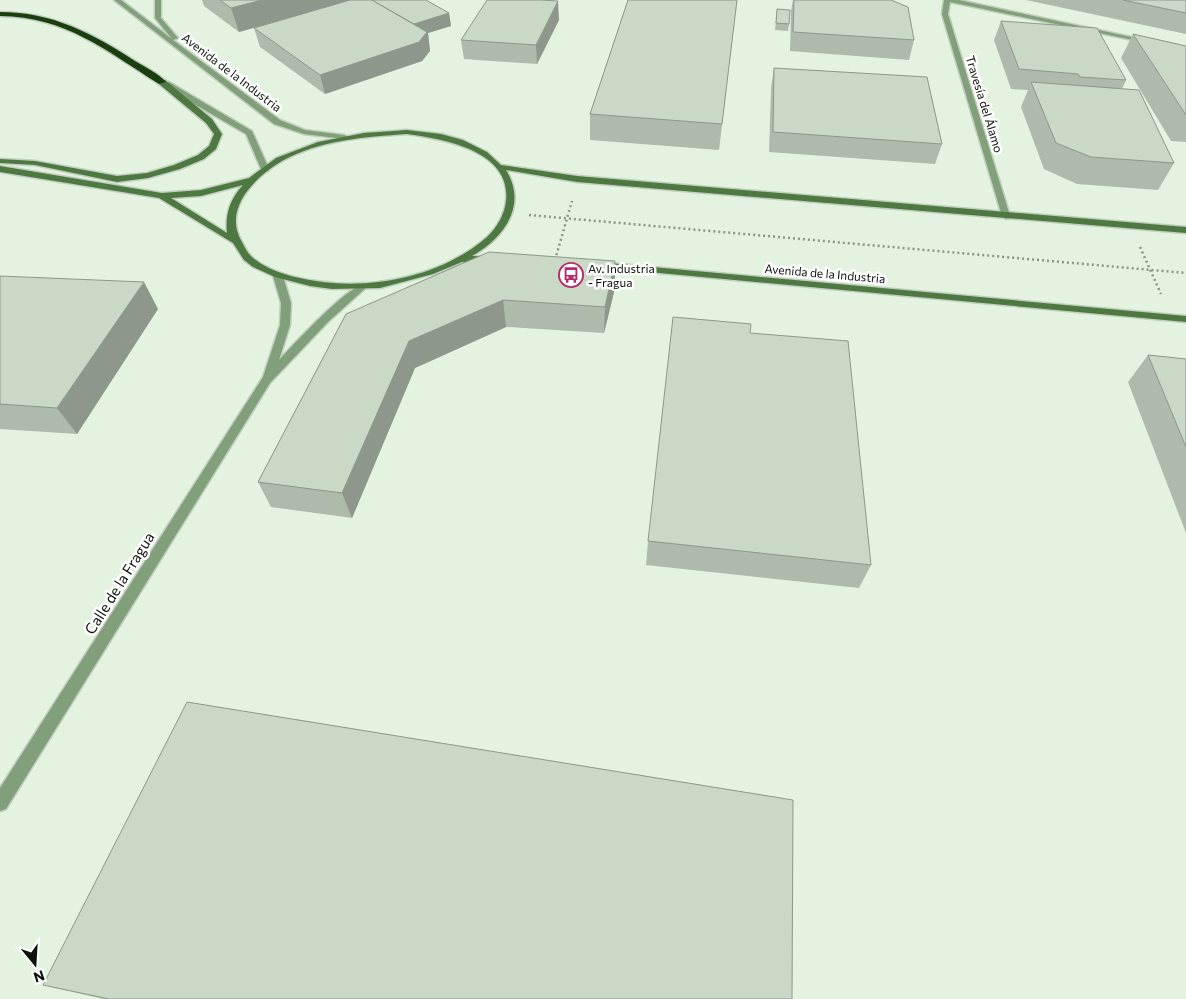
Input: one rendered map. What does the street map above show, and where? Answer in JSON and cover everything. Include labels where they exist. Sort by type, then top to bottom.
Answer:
[{"type":"highway","points":[[0,14],[20,14],[49,19],[72,28],[162,82]]},
{"type":"street","name":"Avenida de la Industria","points":[[117,0],[277,122],[304,132],[344,137]]},
{"type":"street","points":[[158,0],[158,18],[182,48]]},
{"type":"street","points":[[948,0],[1158,44]]},
{"type":"street","name":"Travesía del Álamo","points":[[948,0],[945,14],[1006,216]]},
{"type":"street","points":[[0,161],[35,163],[117,178],[148,175],[177,167],[201,156],[212,146],[218,134],[209,122],[162,82]]},
{"type":"street","points":[[162,82],[249,133],[265,169]]},
{"type":"street","points":[[162,196],[233,240],[250,260],[278,276],[318,285],[363,286],[416,277],[461,260],[492,237],[509,213],[512,189],[501,167],[478,150],[451,139],[407,132],[344,137],[292,153],[265,169],[250,181],[235,200],[229,220],[233,240]]},
{"type":"street","points":[[501,167],[577,179],[1186,230]]},
{"type":"street","points":[[0,169],[162,196],[201,192],[250,181]]},
{"type":"street","points":[[461,260],[499,258]]},
{"type":"street","name":"Avenida de la Industria","points":[[555,260],[1186,319]]},
{"type":"street","name":"Calle de la Fragua","points":[[266,380],[285,326],[286,303],[278,276]]},
{"type":"street","name":"Calle de la Fragua","points":[[0,803],[266,380],[315,327],[363,286]]},
{"type":"path","points":[[555,260],[568,218],[577,179]]},
{"type":"path","points":[[528,215],[1186,273]]},
{"type":"path","points":[[1130,226],[1172,317]]},
{"type":"building","points":[[220,0],[262,0],[231,8]]},
{"type":"building","points":[[350,0],[372,0],[427,32],[419,42],[320,75],[254,28]]},
{"type":"building","points":[[372,0],[426,0],[449,13],[414,24]]},
{"type":"building","points":[[487,0],[558,1],[536,45],[461,40]]},
{"type":"building","points":[[628,0],[737,0],[722,124],[590,114]]},
{"type":"building","points":[[794,0],[891,0],[908,7],[914,40],[793,32]]},
{"type":"building","points":[[1123,0],[1186,0],[1186,13]]},
{"type":"building","points":[[777,9],[790,10],[789,24],[776,23]]},
{"type":"building","points":[[1001,21],[1097,28],[1126,80],[1080,77],[1078,74],[1019,69]]},
{"type":"building","points":[[1133,34],[1186,46],[1186,115]]},
{"type":"building","points":[[774,68],[927,77],[942,144],[773,132]]},
{"type":"building","points":[[1031,82],[1139,90],[1174,163],[1091,157],[1056,143]]},
{"type":"building","points":[[489,252],[615,261],[605,307],[503,300],[409,341],[342,493],[258,482],[346,314]]},
{"type":"building","points":[[0,276],[144,282],[57,408],[0,404]]},
{"type":"building","points":[[673,317],[751,324],[750,333],[848,341],[871,565],[648,541]]},
{"type":"building","points":[[1148,355],[1186,359],[1186,447]]},
{"type":"building","points":[[187,702],[793,800],[792,999],[109,999],[43,985]]},
{"type":"place","name":"Av. Industria - Fragua","points":[[571,275]]}]
